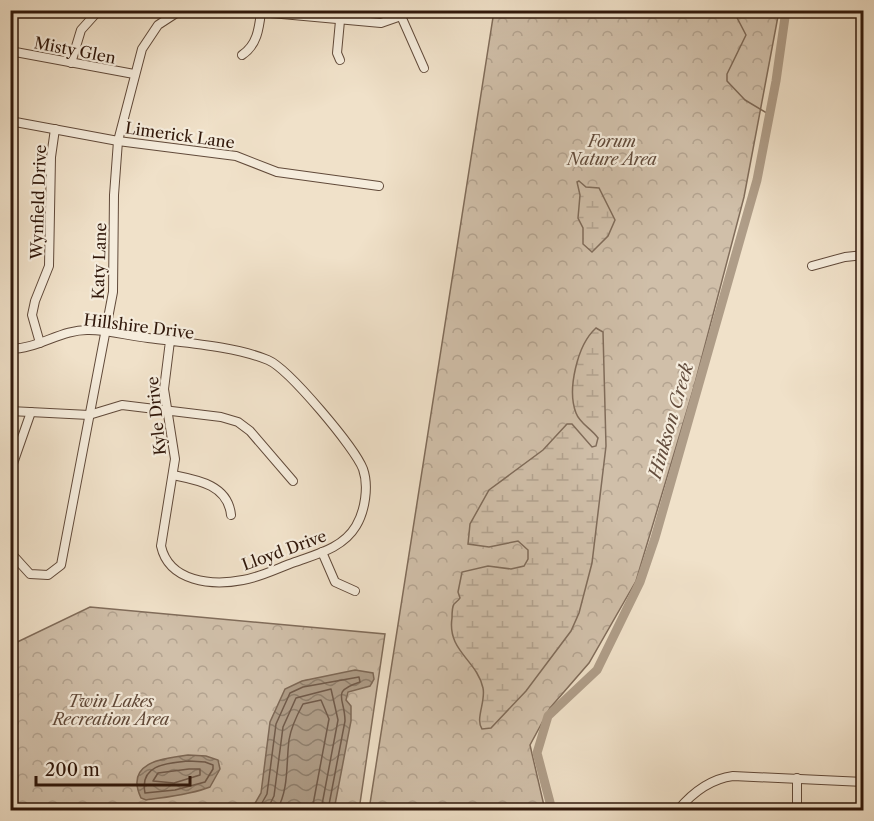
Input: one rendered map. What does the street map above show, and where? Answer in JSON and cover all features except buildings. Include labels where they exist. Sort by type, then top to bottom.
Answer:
[{"type":"street","points":[[72,63],[81,30],[99,10]]},
{"type":"street","name":"Katy Lane","points":[[10,552],[30,574],[48,574],[62,565],[113,292],[114,195],[118,141],[142,49],[164,19],[181,10]]},
{"type":"street","points":[[239,10],[340,15],[381,23],[404,13],[424,68]]},
{"type":"street","points":[[242,55],[250,50],[256,37],[261,12]]},
{"type":"street","points":[[339,60],[337,53],[340,15]]},
{"type":"street","name":"Misty Glen","points":[[10,51],[134,74]]},
{"type":"street","name":"Limerick Lane","points":[[10,121],[118,141],[236,156],[277,172],[379,186]]},
{"type":"street","name":"Wynfield Drive","points":[[40,343],[32,315],[50,260],[51,158],[55,129]]},
{"type":"street","points":[[812,266],[844,257],[864,255]]},
{"type":"street","name":"Hillshire Drive","points":[[10,349],[40,343],[76,331],[106,332],[255,355],[271,361]]},
{"type":"street","name":"Kyle Drive","points":[[163,559],[161,535],[175,459],[164,379],[170,341]]},
{"type":"street","name":"Lloyd Drive","points":[[163,559],[174,571],[184,577],[230,581],[252,578],[342,543],[358,524],[366,484],[363,469],[355,454],[291,377],[271,361]]},
{"type":"street","points":[[10,411],[89,414],[122,405],[221,417],[238,422],[250,431],[293,481]]},
{"type":"street","points":[[10,472],[31,412]]},
{"type":"street","points":[[173,475],[210,483],[230,505],[231,514]]},
{"type":"street","points":[[322,552],[335,582],[355,591]]},
{"type":"street","points":[[678,810],[689,796],[720,777],[864,782]]},
{"type":"street","points":[[797,778],[797,810]]},
{"type":"green space","name":"Forum Nature Area","points":[[494,11],[779,11],[744,197],[694,387],[636,581],[589,663],[550,708],[530,745],[545,810],[369,810]]},
{"type":"green space","points":[[579,181],[586,187],[599,188],[615,220],[608,236],[592,252],[583,244],[583,228],[578,218],[580,195],[577,182]]},
{"type":"green space","points":[[596,328],[603,332],[606,446],[592,563],[579,613],[571,631],[526,691],[491,728],[482,729],[480,720],[483,688],[480,678],[454,639],[453,607],[460,598],[458,592],[462,572],[488,566],[511,569],[524,566],[528,559],[528,550],[518,541],[489,547],[468,544],[470,524],[489,490],[543,450],[567,424],[572,424],[592,447],[596,446],[598,438],[576,413],[573,403],[573,380],[579,356],[589,336]]},
{"type":"green space","name":"Twin Lakes Recreation Area","points":[[90,607],[385,634],[359,810],[11,810],[11,645]]},
{"type":"water","points":[[355,670],[373,673],[374,679],[370,686],[348,692],[346,700],[351,706],[351,721],[334,810],[251,810],[261,793],[270,722],[285,689],[302,681]]},
{"type":"water","points":[[188,755],[206,756],[218,760],[220,769],[210,787],[178,795],[146,800],[141,798],[137,786],[142,769],[158,760]]},
{"type":"waterway","points":[[733,10],[746,35],[727,74],[727,81],[745,100],[770,115]]},
{"type":"waterway","name":"Hinkson Creek","points":[[552,810],[537,753],[548,716],[597,670],[640,582],[655,538],[757,180],[776,81],[786,10]]}]
